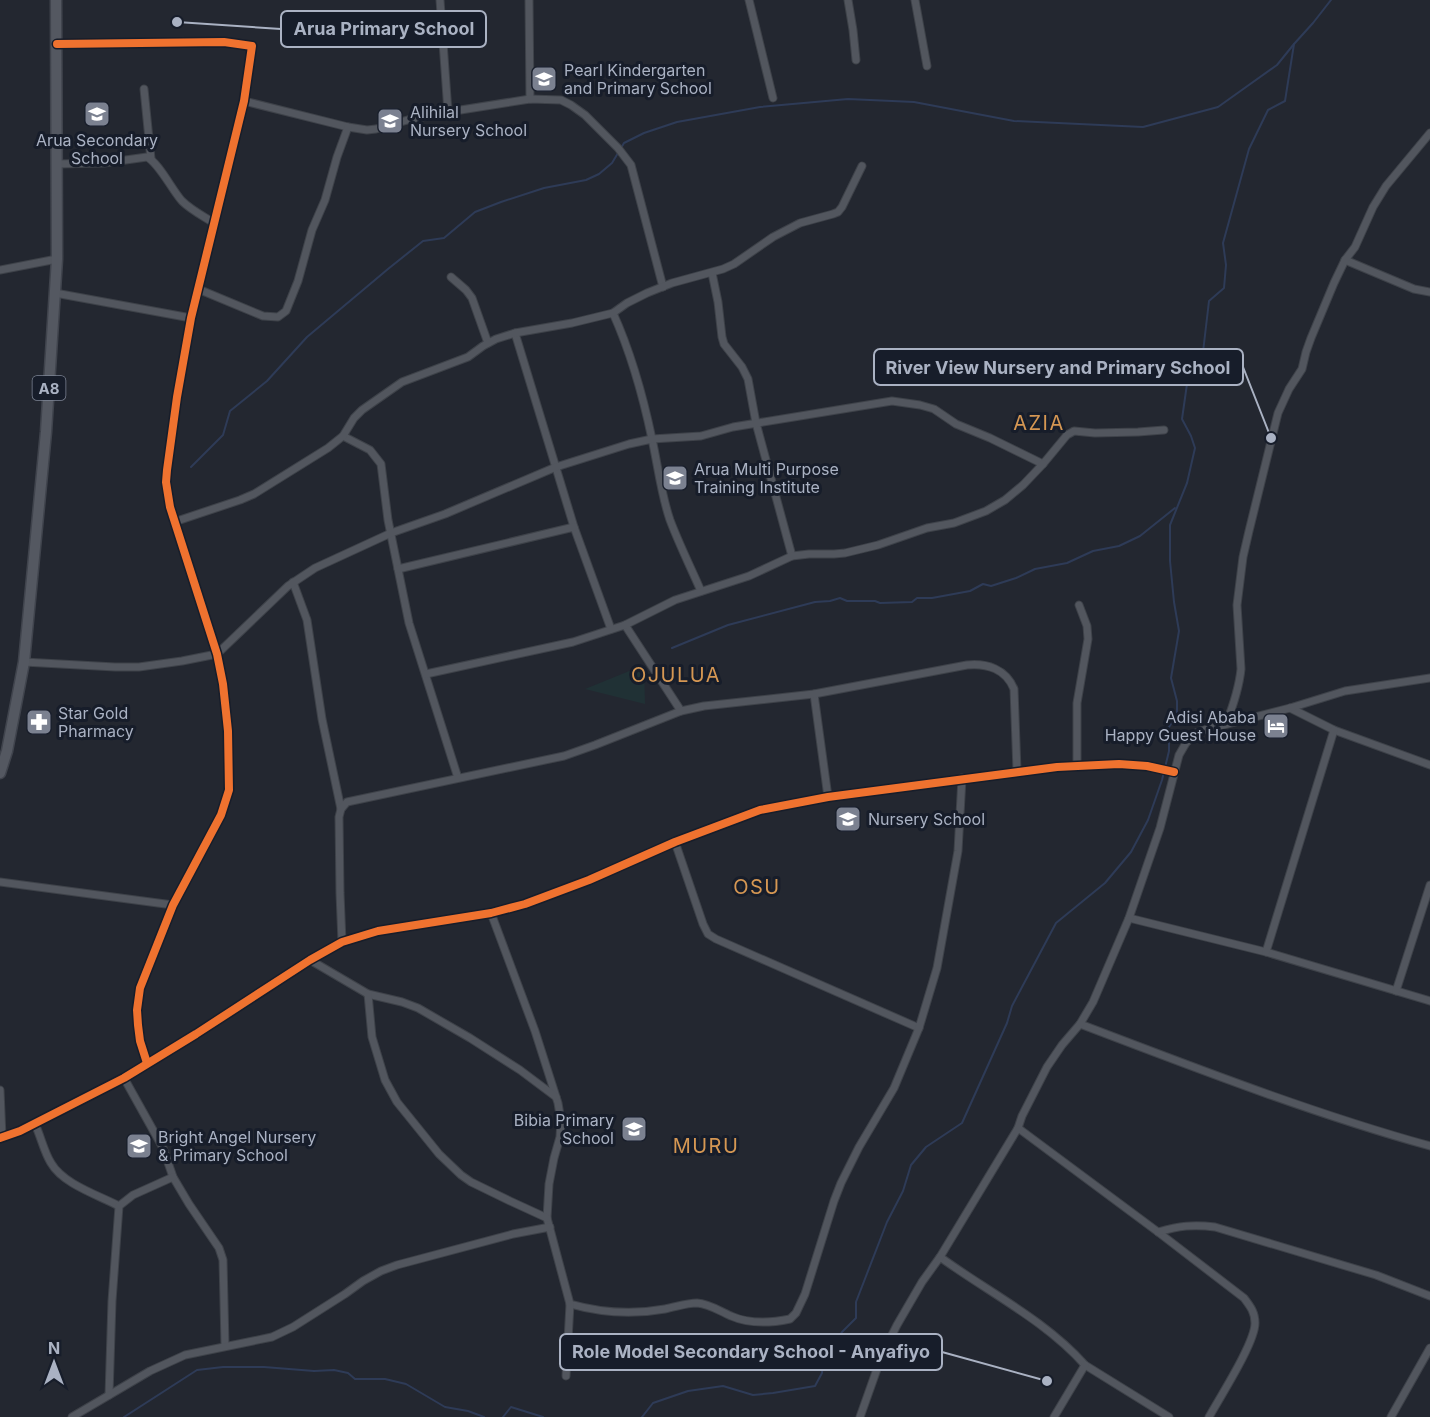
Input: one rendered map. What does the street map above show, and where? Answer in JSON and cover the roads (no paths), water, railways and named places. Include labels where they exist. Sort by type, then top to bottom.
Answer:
[{"type":"main road","name":"A8","points":[[0,773],[8,751],[24,662],[46,432],[57,259],[57,0]]},
{"type":"street","points":[[440,0],[448,111]]},
{"type":"street","points":[[529,0],[530,99]]},
{"type":"street","points":[[749,0],[774,98]]},
{"type":"street","points":[[848,0],[856,60]]},
{"type":"street","points":[[915,0],[927,66]]},
{"type":"street","points":[[57,44],[224,42],[252,46],[244,101],[191,318],[167,470],[168,494],[174,522],[217,654],[223,684],[228,731],[229,790],[221,815],[173,905],[143,976],[137,1010],[140,1041],[147,1063]]},
{"type":"street","points":[[144,89],[151,159],[182,201],[214,223]]},
{"type":"street","points":[[244,101],[367,130],[448,111],[530,99],[561,100],[585,115],[618,148],[631,165],[663,287]]},
{"type":"street","points":[[198,289],[263,316],[278,317],[286,311],[298,281],[312,230],[325,200],[348,126]]},
{"type":"street","points":[[1226,724],[1241,669],[1238,604],[1244,557],[1278,413],[1289,389],[1302,369],[1311,338],[1345,260],[1355,247],[1364,224],[1380,195],[1430,133]]},
{"type":"street","points":[[56,164],[104,163],[147,157],[151,159]]},
{"type":"street","points":[[174,522],[254,494],[328,448],[343,436],[362,410],[402,382],[468,357],[496,339],[613,313],[647,293],[734,264],[774,237],[800,223],[838,212],[862,166]]},
{"type":"street","points":[[0,270],[57,259]]},
{"type":"street","points":[[1345,260],[1414,289],[1430,292]]},
{"type":"street","points":[[712,273],[722,337],[724,344],[748,379],[756,423],[792,556]]},
{"type":"street","points":[[451,277],[472,298],[488,343]]},
{"type":"street","points":[[55,293],[191,318]]},
{"type":"street","points":[[613,313],[638,381],[670,520],[701,591]]},
{"type":"street","points":[[515,333],[574,527],[611,629]]},
{"type":"street","points":[[24,662],[139,667],[217,654],[293,582],[315,568],[392,533],[445,514],[556,467],[652,439],[701,436],[733,427],[811,413],[892,402],[934,409],[956,424],[1043,464]]},
{"type":"street","points":[[426,674],[573,642],[626,625],[675,600],[749,576],[792,556],[834,554],[878,545],[927,528],[954,523],[986,511],[1005,500],[1028,480],[1067,435],[1074,431],[1095,433],[1164,430]]},
{"type":"street","points":[[343,436],[370,450],[381,464],[385,504],[409,623],[458,778]]},
{"type":"street","points":[[398,569],[574,527]]},
{"type":"street","points":[[293,582],[307,620],[322,719],[341,808],[339,892],[342,942]]},
{"type":"street","points":[[1077,765],[1077,703],[1088,639],[1087,626],[1079,605]]},
{"type":"street","points":[[626,625],[681,711]]},
{"type":"street","points":[[341,808],[353,800],[572,753],[681,711],[704,706],[814,694],[978,664],[998,670],[1006,676],[1014,689],[1017,771]]},
{"type":"street","points":[[860,1417],[882,1355],[922,1282],[940,1257],[1018,1128],[1047,1067],[1080,1024],[1093,1002],[1129,918],[1160,828],[1179,755],[1186,743],[1196,733],[1345,691],[1430,678]]},
{"type":"street","points":[[814,694],[828,797]]},
{"type":"street","points":[[1290,708],[1334,730],[1430,765]]},
{"type":"street","points":[[1266,952],[1334,730]]},
{"type":"street","points":[[0,1090],[1,1137],[35,1124],[124,1078],[342,942],[378,932],[491,913],[525,904],[589,880],[675,842],[760,810],[828,797],[1077,765],[1147,766],[1174,772]]},
{"type":"street","points":[[570,1304],[619,1313],[667,1309],[694,1303],[712,1306],[733,1317],[762,1322],[790,1319],[796,1313],[811,1278],[841,1183],[859,1147],[894,1088],[919,1028],[937,968],[958,851],[962,778]]},
{"type":"street","points":[[675,842],[708,934],[919,1028]]},
{"type":"street","points":[[0,882],[173,905]]},
{"type":"street","points":[[1396,991],[1430,885]]},
{"type":"street","points":[[491,913],[531,1021],[556,1098],[561,1121],[560,1137],[549,1184],[547,1218],[570,1304],[566,1376]]},
{"type":"street","points":[[1129,918],[1266,952],[1430,1001]]},
{"type":"street","points":[[310,960],[368,994],[418,1008],[520,1070],[556,1098]]},
{"type":"street","points":[[368,994],[372,1036],[385,1080],[397,1102],[439,1154],[471,1182],[547,1218]]},
{"type":"street","points":[[1080,1024],[1233,1082],[1430,1146]]},
{"type":"street","points":[[124,1078],[163,1148],[173,1177],[219,1248],[223,1260],[225,1345]]},
{"type":"street","points":[[35,1124],[51,1163],[66,1180],[119,1206]]},
{"type":"street","points":[[1018,1128],[1244,1298],[1253,1310],[1255,1324],[1250,1344],[1209,1417]]},
{"type":"street","points":[[109,1395],[112,1301],[119,1206],[133,1195],[173,1177]]},
{"type":"street","points":[[1158,1232],[1196,1225],[1215,1227],[1376,1275],[1430,1296]]},
{"type":"street","points":[[72,1417],[150,1371],[185,1355],[272,1336],[293,1327],[381,1271],[513,1234],[550,1227]]},
{"type":"street","points":[[940,1257],[1055,1337],[1085,1365],[1169,1417]]},
{"type":"street","points":[[1391,1417],[1430,1348]]},
{"type":"street","points":[[1054,1417],[1085,1365]]},
{"type":"waterway","points":[[642,1417],[653,1403],[688,1391],[723,1386],[753,1395],[815,1386],[822,1373],[823,1360],[842,1332],[856,1318],[856,1302],[887,1222],[903,1191],[911,1165],[926,1147],[962,1123],[1007,1023],[1012,1006],[1056,923],[1105,883],[1131,852],[1148,820],[1169,751],[1169,727],[1177,715],[1177,701],[1171,678],[1179,631],[1170,561],[1170,525],[1187,483],[1195,448],[1182,419],[1187,384],[1203,352],[1209,301],[1224,288],[1226,265],[1223,243],[1249,149],[1268,110],[1285,101],[1294,44],[1331,0]]},
{"type":"waterway","points":[[191,467],[223,435],[230,411],[267,381],[307,337],[423,241],[444,238],[475,212],[501,202],[544,188],[586,180],[599,174],[612,163],[624,143],[644,133],[677,122],[760,107],[848,99],[914,102],[1014,121],[1143,127],[1218,107],[1277,65],[1294,44]]},
{"type":"waterway","points":[[672,648],[728,625],[815,602],[840,598],[847,601],[880,603],[912,602],[917,598],[932,598],[970,591],[983,584],[991,586],[1035,569],[1067,563],[1093,551],[1119,546],[1140,536],[1175,508]]},
{"type":"waterway","points":[[124,1417],[197,1370],[223,1367],[334,1370],[348,1373],[355,1379],[385,1379],[406,1384],[445,1407],[468,1411],[484,1417]]},
{"type":"waterway","points":[[503,1417],[511,1407],[543,1417]]},
{"type":"place","name":"Arua Primary School","points":[[177,22]]},
{"type":"place","name":"Pearl Kindergarten and Primary School","points":[[544,79]]},
{"type":"place","name":"Arua Secondary School","points":[[97,114]]},
{"type":"place","name":"Alihilal Nursery School","points":[[390,121]]},
{"type":"place","name":"River View Nursery and Primary School","points":[[1271,438]]},
{"type":"place","name":"Arua Multi Purpose Training Institute","points":[[675,478]]},
{"type":"place","name":"Star Gold Pharmacy","points":[[39,722]]},
{"type":"place","name":"Adisi Ababa Happy Guest House","points":[[1276,726]]},
{"type":"place","name":"Nursery School","points":[[848,819]]},
{"type":"place","name":"Bibia Primary School","points":[[634,1129]]},
{"type":"place","name":"Bright Angel Nursery & Primary School","points":[[139,1146]]},
{"type":"place","name":"Role Model Secondary School - Anyafiyo","points":[[1047,1381]]},
{"type":"district","name":"AZIA","points":[[1039,423]]},
{"type":"district","name":"OJULUA","points":[[676,675]]},
{"type":"district","name":"OSU","points":[[757,887]]},
{"type":"district","name":"MURU","points":[[706,1146]]}]
